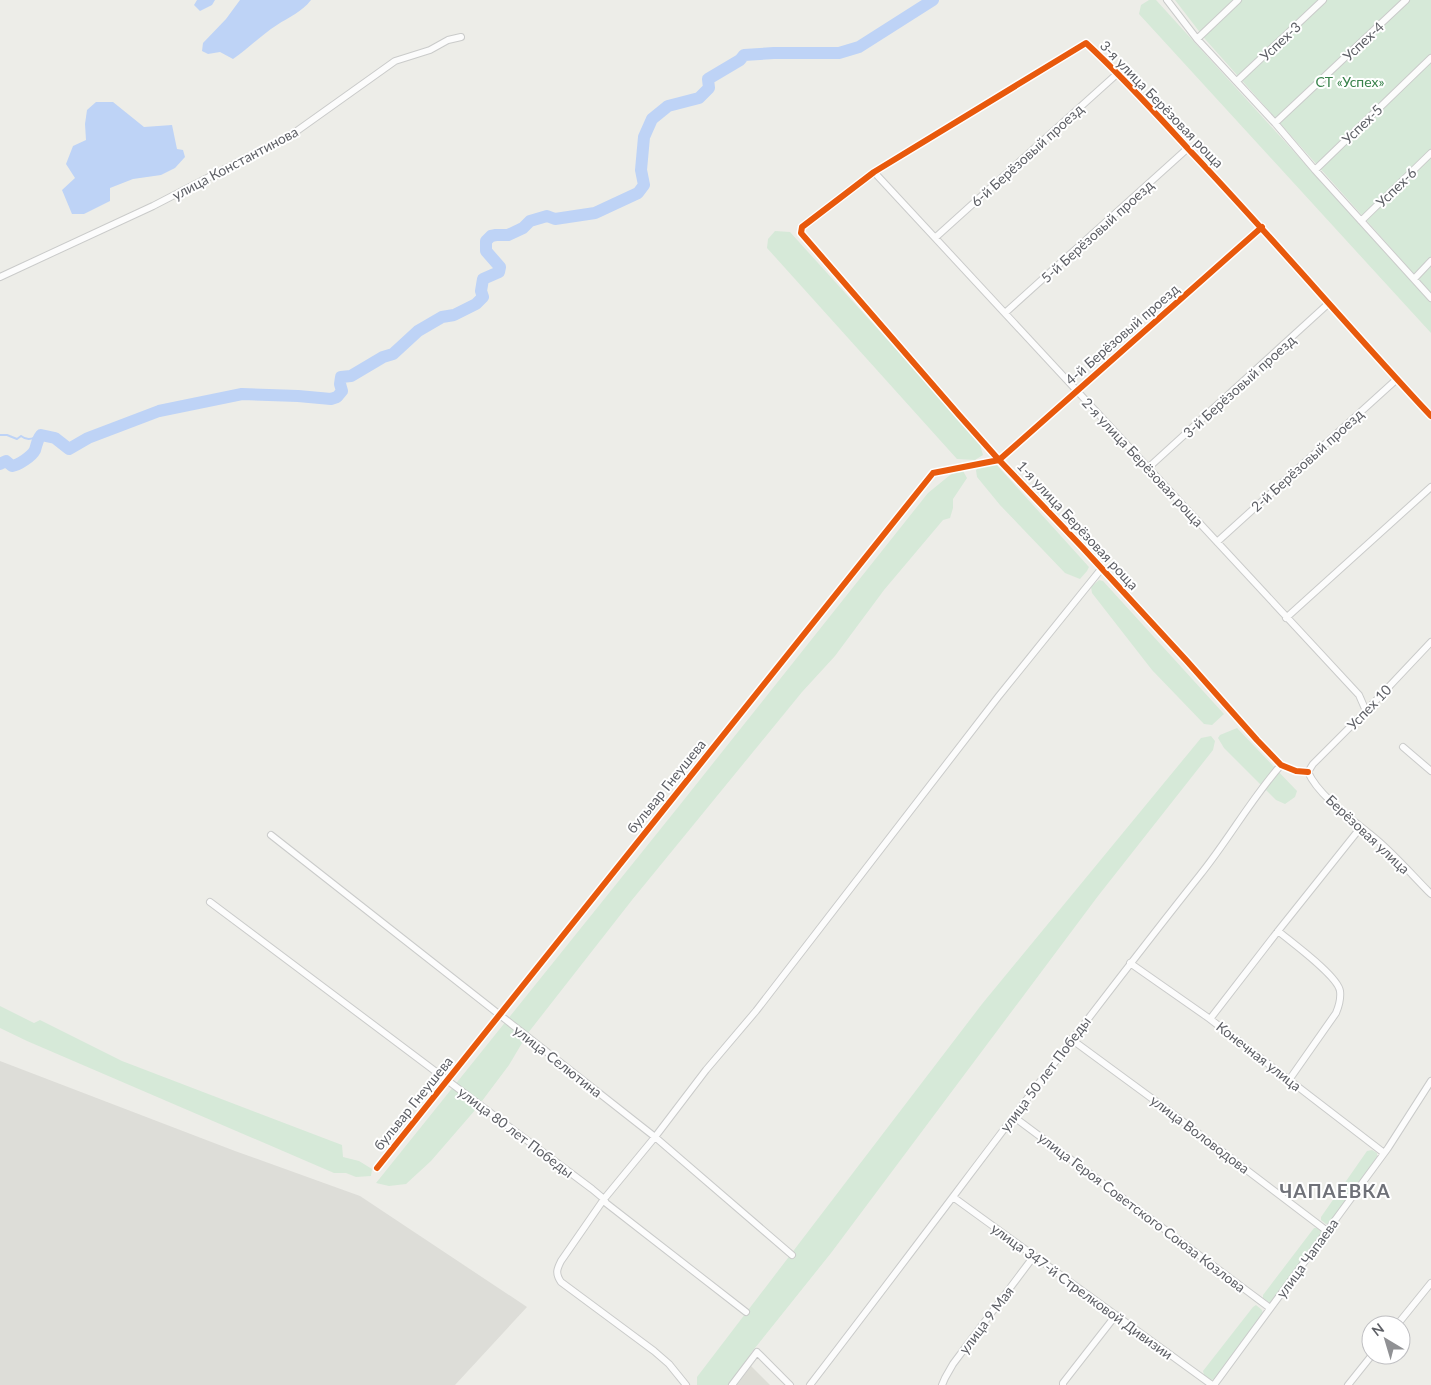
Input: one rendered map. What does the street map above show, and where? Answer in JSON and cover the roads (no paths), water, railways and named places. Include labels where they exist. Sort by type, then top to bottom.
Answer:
[{"type":"street","points":[[1167,0],[1197,39],[1275,123],[1431,298]]},
{"type":"street","points":[[1197,39],[1238,0]]},
{"type":"street","name":"Успех-3","points":[[1237,81],[1323,0]]},
{"type":"street","name":"Успех-4","points":[[1275,123],[1406,0]]},
{"type":"street","name":"улица Константинова","points":[[0,277],[153,206],[294,133],[396,61],[430,50],[448,40],[461,37]]},
{"type":"street","name":"3-я улица Берёзовая роща","points":[[801,232],[802,227],[874,172],[1086,43],[1118,72],[1262,227],[1431,416]]},
{"type":"street","name":"Успех-5","points":[[1315,170],[1431,58]]},
{"type":"street","name":"6-й Берёзовый проезд","points":[[936,237],[1118,72]]},
{"type":"street","name":"5-й Берёзовый проезд","points":[[1005,313],[1188,148]]},
{"type":"street","name":"Успех-6","points":[[1362,221],[1431,153]]},
{"type":"street","name":"2-я улица Берёзовая роща","points":[[874,172],[1359,695],[1366,711]]},
{"type":"street","name":"4-й Берёзовый проезд","points":[[999,460],[1262,227]]},
{"type":"street","name":"1-я улица Берёзовая роща","points":[[801,232],[999,460],[1102,568],[1247,729],[1281,764],[1296,771],[1308,772]]},
{"type":"street","points":[[1414,279],[1431,261]]},
{"type":"street","name":"3-й Берёзовый проезд","points":[[1148,468],[1329,303]]},
{"type":"street","name":"2-й Берёзовый проезд","points":[[1217,542],[1397,379]]},
{"type":"street","name":"бульвар Гнеушева","points":[[377,1168],[933,473],[999,460]]},
{"type":"street","points":[[1286,618],[1431,487]]},
{"type":"street","points":[[686,1385],[669,1364],[654,1351],[561,1282],[556,1271],[561,1261],[604,1199],[655,1137],[706,1070],[756,1011],[998,698],[1102,568]]},
{"type":"street","name":"Успех 10","points":[[1308,772],[1312,764],[1366,711],[1431,642]]},
{"type":"street","points":[[1404,747],[1431,772]]},
{"type":"street","name":"улица 50 лет Победы","points":[[810,1385],[1071,1039],[1203,872],[1260,790],[1281,764]]},
{"type":"street","name":"Берёзовая улица","points":[[1308,772],[1312,781],[1332,801],[1378,840],[1431,894]]},
{"type":"street","points":[[1210,1019],[1361,827]]},
{"type":"street","name":"улица Селютина","points":[[271,836],[655,1137],[792,1256]]},
{"type":"street","name":"улица 80 лет Победы","points":[[210,902],[592,1189],[604,1199],[606,1204],[746,1312]]},
{"type":"street","points":[[1278,931],[1333,978],[1340,989],[1340,1002],[1336,1013],[1289,1080]]},
{"type":"street","name":"Конечная улица","points":[[1130,963],[1210,1019],[1384,1153]]},
{"type":"street","name":"улица Воловодова","points":[[1071,1039],[1177,1116],[1327,1230]]},
{"type":"street","name":"улица Чапаева","points":[[1213,1385],[1384,1153],[1431,1081]]},
{"type":"street","name":"улица Героя Советского Союза Козлова","points":[[1014,1117],[1270,1308]]},
{"type":"street","name":"улица 347-й Стрелковой Дивизии","points":[[953,1197],[1213,1385]]},
{"type":"street","name":"улица 9 Мая","points":[[942,1385],[953,1364],[1034,1256]]},
{"type":"street","points":[[1405,1315],[1431,1283]]},
{"type":"street","points":[[1064,1385],[1063,1383],[1116,1316]]},
{"type":"street","points":[[732,1385],[756,1352],[790,1385]]},
{"type":"street","points":[[1348,1385],[1364,1365]]},
{"type":"water","points":[[197,0],[215,0],[212,5],[200,11],[194,5]]},
{"type":"water","points":[[240,0],[311,0],[299,11],[271,29],[233,59],[220,52],[208,54],[202,51],[203,43],[226,19]]},
{"type":"water","points":[[96,102],[113,102],[144,127],[172,125],[177,149],[183,150],[185,157],[175,168],[161,175],[133,179],[110,188],[110,201],[84,214],[72,214],[62,190],[75,178],[66,164],[73,146],[86,140],[85,124],[87,110]]},
{"type":"waterway","points":[[0,464],[6,461],[12,466],[25,460],[35,450],[41,435],[55,438],[69,449],[88,438],[159,411],[242,394],[331,399],[337,397],[342,391],[341,377],[351,376],[383,357],[393,354],[418,331],[442,317],[454,315],[476,304],[483,297],[481,291],[483,279],[499,272],[500,267],[486,251],[486,241],[491,236],[508,235],[523,228],[530,221],[547,216],[555,219],[595,213],[638,193],[644,185],[641,170],[644,137],[652,119],[668,106],[699,98],[709,88],[708,79],[740,60],[744,55],[839,53],[859,47],[933,0]]},
{"type":"waterway","points":[[0,435],[7,435],[17,439],[21,436],[28,439],[41,435]]},
{"type":"district","name":"ЧАПАЕВКА","points":[[1335,1190]]},
{"type":"park label","name":"СТ «Успех»","points":[[1350,81]]}]
